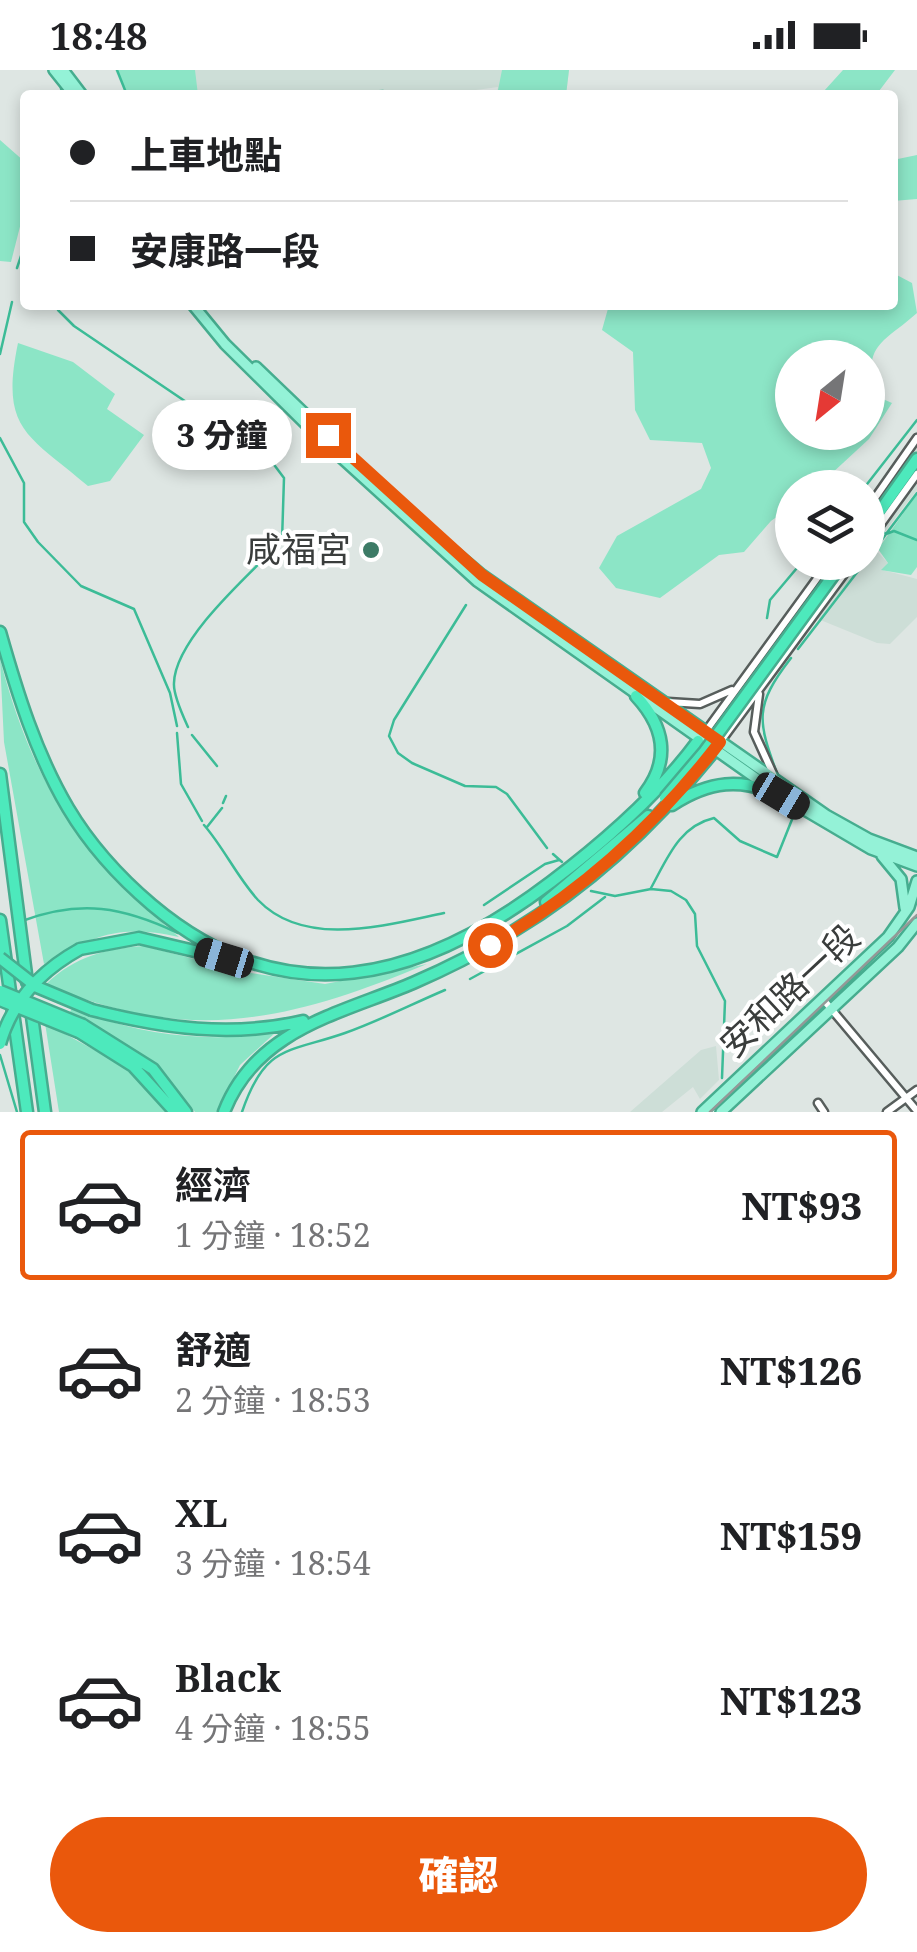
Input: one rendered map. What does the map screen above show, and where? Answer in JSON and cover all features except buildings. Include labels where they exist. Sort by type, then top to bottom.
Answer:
[{"type":"highway","points":[[885,494],[917,450]]},
{"type":"highway","points":[[885,504],[917,459]]},
{"type":"highway","points":[[490,945],[612,850],[663,796],[823,580]]},
{"type":"highway","points":[[0,632],[48,771],[91,842],[163,914],[212,946],[255,966]]},
{"type":"highway","points":[[620,824],[650,787],[662,756],[656,722],[636,696]]},
{"type":"highway","points":[[483,930],[562,873],[620,824],[701,736]]},
{"type":"highway","points":[[656,818],[717,747]]},
{"type":"highway","points":[[0,774],[47,1112]]},
{"type":"highway","points":[[224,1112],[260,1056],[284,1037],[490,945],[576,888],[656,818],[694,792],[722,783],[754,785],[781,796]]},
{"type":"highway","points":[[0,1044],[22,997],[58,961],[80,949],[138,938],[182,945],[255,966],[323,974],[378,968],[429,954],[502,924],[574,872],[663,796]]},
{"type":"highway","points":[[0,920],[27,1112]]},
{"type":"highway","points":[[0,958],[38,987],[92,1010],[177,1029],[280,1027],[329,1016]]},
{"type":"highway","points":[[0,991],[153,1069],[186,1112]]},
{"type":"highway","points":[[0,1000],[81,1029],[133,1066],[175,1112]]},
{"type":"main road","points":[[54,70],[70,90]]},
{"type":"main road","points":[[63,70],[78,90]]},
{"type":"main road","points":[[201,310],[225,344],[428,540],[636,696],[717,747],[781,796],[872,849],[917,866]]},
{"type":"main road","points":[[202,310],[442,542],[659,700],[701,736]]},
{"type":"main road","points":[[717,747],[857,834],[917,856]]},
{"type":"main road","name":"安和路一段","points":[[872,849],[901,879],[904,916]]},
{"type":"main road","name":"安和路一段","points":[[706,1108],[904,916],[917,881]]},
{"type":"main road","name":"安和路一段","points":[[721,1112],[912,935],[917,922]]},
{"type":"street","points":[[885,484],[917,438]]},
{"type":"street","points":[[885,518],[917,474]]},
{"type":"street","points":[[701,736],[821,580]]},
{"type":"street","points":[[717,747],[840,580]]},
{"type":"street","points":[[774,639],[788,650]]},
{"type":"street","points":[[659,700],[700,704],[740,684]]},
{"type":"street","points":[[761,687],[754,732],[778,782]]},
{"type":"street","points":[[822,998],[917,1111]]},
{"type":"street","points":[[887,1112],[917,1090]]},
{"type":"street","points":[[818,1103],[824,1112]]},
{"type":"shaded area","points":[[115,70],[569,70],[567,90],[498,90],[498,87],[124,90]]},
{"type":"shaded area","points":[[917,431],[917,490],[885,531],[885,475]]},
{"type":"shaded area","points":[[885,571],[917,579],[917,617],[890,644],[877,643],[818,619],[846,580],[885,580]]},
{"type":"shaded area","points":[[716,1046],[719,1080],[700,1099],[693,1087],[662,1112],[630,1112],[701,1050]]},
{"type":"green space","points":[[117,70],[195,70],[197,90],[126,90]]},
{"type":"green space","points":[[502,70],[569,70],[567,90],[498,90]]},
{"type":"green space","points":[[843,70],[895,70],[880,90],[825,90]]},
{"type":"green space","points":[[0,140],[20,158],[20,227],[11,262],[0,261]]},
{"type":"green space","points":[[917,155],[917,199],[898,201],[898,159]]},
{"type":"green space","points":[[898,276],[912,283],[917,313],[884,340],[775,340],[775,450],[857,450],[835,470],[775,470],[775,518],[744,552],[719,555],[660,598],[616,588],[599,568],[617,536],[701,489],[711,468],[702,443],[650,440],[635,410],[633,352],[602,330],[608,310],[898,310]]},
{"type":"green space","points":[[18,343],[73,362],[115,394],[107,409],[144,435],[110,481],[88,486],[23,428],[13,395]]},
{"type":"green space","points":[[917,494],[917,567],[911,575],[885,571],[885,539]]},
{"type":"green space","points":[[0,659],[28,744],[65,814],[114,876],[179,937],[139,932],[108,935],[44,964],[4,742]]},
{"type":"green space","points":[[144,946],[244,972],[325,984],[427,964],[329,1000],[238,1019],[146,1015],[46,984],[91,956]]},
{"type":"green space","points":[[72,1008],[122,1025],[172,1034],[223,1037],[275,1033],[240,1065],[217,1112],[195,1112],[158,1066],[70,1012]]},
{"type":"green space","points":[[45,1023],[129,1069],[169,1112],[59,1112]]},
{"type":"waterway","points":[[117,70],[125,90]]},
{"type":"waterway","points":[[17,268],[20,259]]},
{"type":"waterway","points":[[0,354],[12,302]]},
{"type":"waterway","points":[[58,310],[74,326],[269,458],[284,478],[282,541],[201,626],[178,665],[174,688],[188,727]]},
{"type":"waterway","points":[[878,470],[917,420]]},
{"type":"waterway","points":[[0,438],[24,483],[24,522],[38,542],[81,586],[134,609],[170,693],[177,726]]},
{"type":"waterway","points":[[885,533],[917,493]]},
{"type":"waterway","points":[[885,535],[894,531],[917,540]]},
{"type":"waterway","points":[[767,618],[770,600],[787,580]]},
{"type":"waterway","points":[[798,649],[851,580]]},
{"type":"waterway","points":[[466,605],[394,720],[389,736],[398,753],[412,763],[465,786],[496,787],[507,794],[547,848]]},
{"type":"waterway","points":[[778,776],[766,741],[763,714],[770,689],[791,658]]},
{"type":"waterway","points":[[177,733],[181,784],[202,821]]},
{"type":"waterway","points":[[192,735],[217,766]]},
{"type":"waterway","points":[[223,803],[226,796]]},
{"type":"waterway","points":[[651,888],[683,836],[714,818],[740,841],[777,857],[793,817],[789,805]]},
{"type":"waterway","points":[[207,827],[222,808]]},
{"type":"waterway","points":[[204,825],[258,900],[277,915],[299,924],[347,929],[444,913]]},
{"type":"waterway","points":[[553,854],[562,862]]},
{"type":"waterway","points":[[484,905],[545,864],[559,860]]},
{"type":"waterway","points":[[591,891],[615,896],[651,889],[671,891],[686,900],[695,914],[697,946],[725,1001],[722,1078]]},
{"type":"waterway","points":[[470,979],[567,926],[605,897]]},
{"type":"waterway","points":[[22,921],[64,910],[102,909],[139,917],[178,933]]},
{"type":"waterway","points":[[242,1112],[260,1074],[281,1054],[358,1028],[445,990]]},
{"type":"waterway","points":[[0,1055],[17,1112]]},
{"type":"tram line","points":[[710,1112],[917,915]]},
{"type":"place","name":"咸福宮","points":[[371,550]]},
{"type":"route","points":[[328,435],[432,534],[482,575],[720,742],[656,818],[616,856],[543,912],[490,945]]}]
